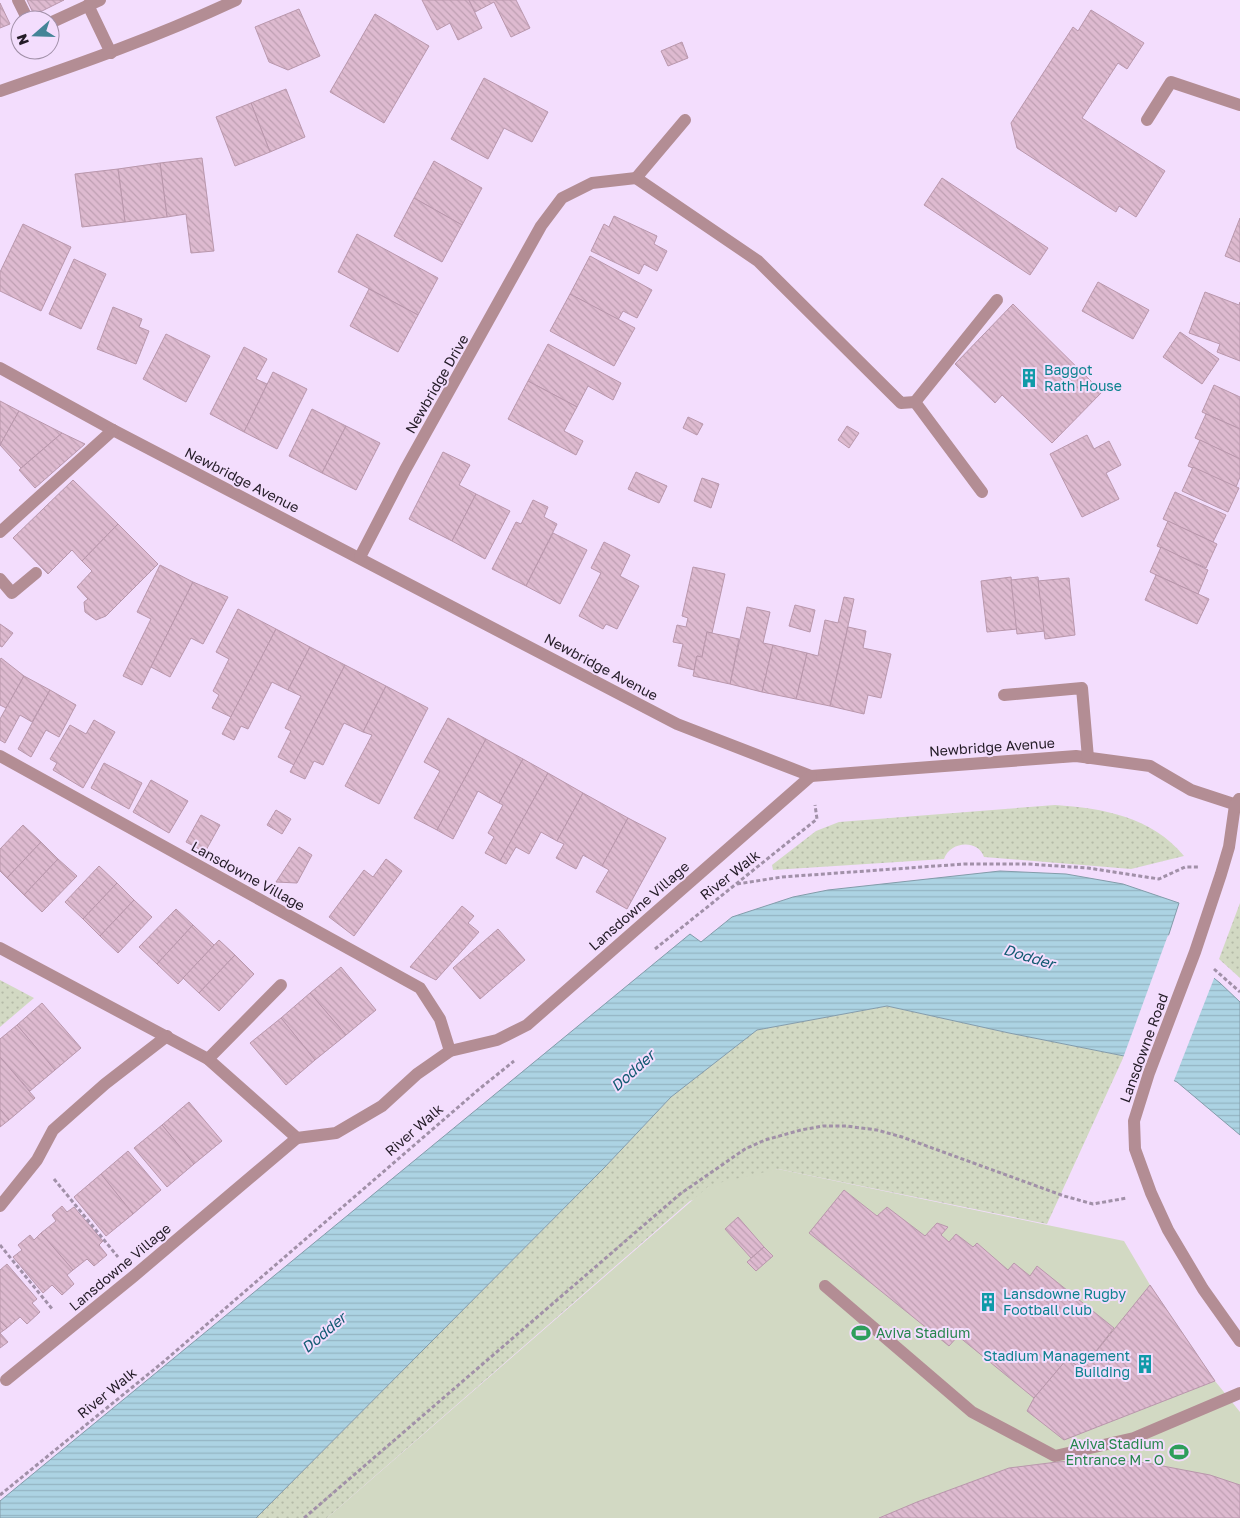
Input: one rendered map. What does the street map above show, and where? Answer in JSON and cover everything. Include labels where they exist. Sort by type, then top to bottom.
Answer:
[{"type":"street","points":[[0,91],[111,53],[236,0]]},
{"type":"street","points":[[60,18],[94,3],[111,53]]},
{"type":"street","points":[[1147,120],[1172,82],[1240,105]]},
{"type":"street","points":[[685,120],[636,178],[758,261],[901,403],[915,402],[997,300]]},
{"type":"street","name":"Newbridge Drive","points":[[360,557],[541,226],[562,198],[592,183],[636,178]]},
{"type":"street","name":"Newbridge Avenue","points":[[0,368],[113,430],[360,557],[677,724],[810,776],[1076,756],[1150,766],[1191,790],[1238,803]]},
{"type":"street","points":[[915,402],[982,492]]},
{"type":"street","points":[[0,532],[113,430]]},
{"type":"street","points":[[0,579],[12,593],[36,573]]},
{"type":"street","points":[[1004,694],[1082,688],[1088,758]]},
{"type":"street","name":"Lansdowne Village","points":[[0,756],[420,988],[440,1018],[450,1051]]},
{"type":"street","name":"Lansdowne Village","points":[[6,1380],[134,1276],[297,1138],[336,1134],[382,1106],[417,1074],[450,1051],[497,1040],[527,1025],[810,776]]},
{"type":"street","name":"Lansdowne Road","points":[[1238,803],[1229,847],[1194,956],[1149,1073],[1134,1121],[1135,1149],[1151,1193],[1168,1230],[1203,1289],[1240,1341]]},
{"type":"street","points":[[0,948],[208,1059],[297,1138]]},
{"type":"street","points":[[208,1059],[281,985]]},
{"type":"street","points":[[0,1206],[37,1160],[54,1130],[105,1084],[167,1036]]},
{"type":"street","points":[[825,1286],[972,1412],[1055,1456],[1134,1438],[1240,1393]]},
{"type":"path","name":"River Walk","points":[[653,951],[817,818],[810,776]]},
{"type":"path","points":[[736,884],[782,877],[964,864],[1027,864],[1088,868],[1158,879],[1185,866],[1201,867]]},
{"type":"path","points":[[1212,967],[1240,992]]},
{"type":"path","name":"River Walk","points":[[0,1494],[162,1363],[478,1090],[516,1060]]},
{"type":"path","points":[[304,1518],[680,1194],[745,1148],[765,1140],[823,1126],[846,1126],[877,1130],[902,1137],[1064,1196],[1093,1204],[1151,1193]]},
{"type":"path","points":[[37,1160],[134,1276]]},
{"type":"path","points":[[0,1245],[69,1329]]},
{"type":"green space","points":[[1055,805],[1091,809],[1126,817],[1157,832],[1184,856],[1131,869],[984,857],[976,847],[964,844],[952,849],[944,859],[773,870],[772,865],[816,831],[839,822]]},
{"type":"green space","points":[[1240,903],[1240,978],[1219,959]]},
{"type":"green space","points":[[0,980],[34,998],[0,1027]]},
{"type":"green space","points":[[887,1006],[1124,1056],[1047,1224],[778,1169],[690,1201],[327,1518],[256,1518],[604,1168],[671,1097],[757,1030]]},
{"type":"green space","name":"Aviva Stadium","points":[[778,1169],[1124,1241],[1150,1285],[1215,1381],[1240,1412],[1240,1518],[327,1518],[710,1185]]},
{"type":"water","name":"Dodder","points":[[1000,871],[1066,874],[1123,884],[1179,903],[1167,940],[1220,983],[1240,1002],[1240,1135],[1177,1082],[1124,1056],[887,1006],[757,1030],[671,1097],[604,1168],[256,1518],[0,1518],[0,1501],[690,934],[701,942],[732,917],[793,897],[828,890]]},
{"type":"pier","points":[[1168,935],[1171,937],[1170,939],[1215,976],[1173,1083],[1123,1058]]},
{"type":"building","points":[[27,0],[64,0],[44,10],[32,10]]},
{"type":"building","points":[[422,0],[469,0],[482,28],[458,40],[450,23],[437,30]]},
{"type":"building","points":[[469,0],[516,0],[530,28],[511,37],[494,2],[475,12]]},
{"type":"building","points":[[0,3],[10,24],[0,28]]},
{"type":"building","points":[[299,9],[320,56],[288,70],[269,62],[255,27]]},
{"type":"building","points":[[1091,10],[1144,43],[1127,69],[1118,63],[1082,118],[1165,171],[1136,217],[1119,206],[1116,212],[1017,148],[1011,123],[1073,27],[1078,31]]},
{"type":"building","points":[[375,14],[429,46],[384,123],[330,92]]},
{"type":"building","points":[[682,42],[688,58],[668,66],[661,51]]},
{"type":"building","points":[[484,78],[548,112],[532,142],[504,128],[488,159],[451,139]]},
{"type":"building","points":[[286,89],[305,137],[270,152],[251,103]]},
{"type":"building","points":[[251,103],[270,152],[235,166],[216,117]]},
{"type":"building","points":[[202,158],[214,251],[191,253],[186,214],[167,217],[160,163]]},
{"type":"building","points":[[434,161],[482,188],[462,225],[414,198]]},
{"type":"building","points":[[160,163],[167,217],[125,222],[118,169]]},
{"type":"building","points":[[118,169],[125,222],[82,227],[75,174]]},
{"type":"building","points":[[942,178],[1048,248],[1030,275],[924,205]]},
{"type":"building","points":[[414,198],[462,225],[442,262],[394,236]]},
{"type":"building","points":[[614,216],[657,236],[654,244],[667,251],[657,271],[644,264],[639,274],[591,251],[604,224],[609,227]]},
{"type":"building","points":[[1240,218],[1240,262],[1225,256]]},
{"type":"building","points":[[23,224],[71,247],[41,311],[0,291],[0,272]]},
{"type":"building","points":[[357,234],[438,278],[418,315],[338,272]]},
{"type":"building","points":[[590,256],[652,290],[637,318],[623,311],[618,320],[570,294]]},
{"type":"building","points":[[74,259],[106,274],[81,329],[49,314]]},
{"type":"building","points":[[1098,282],[1149,310],[1133,339],[1082,311]]},
{"type":"building","points":[[369,289],[418,315],[398,352],[350,326]]},
{"type":"building","points":[[1205,292],[1239,305],[1240,302],[1240,361],[1217,352],[1220,344],[1189,333]]},
{"type":"building","points":[[570,294],[635,328],[614,366],[550,331]]},
{"type":"building","name":"Baggot Rath House","points":[[1013,304],[1102,392],[1052,443],[1002,395],[995,403],[955,364]]},
{"type":"building","points":[[113,307],[142,319],[139,327],[149,331],[136,364],[97,349]]},
{"type":"building","points":[[1180,332],[1219,359],[1202,384],[1163,357]]},
{"type":"building","points":[[166,334],[210,356],[186,402],[143,379]]},
{"type":"building","points":[[548,344],[621,383],[613,400],[588,386],[577,407],[528,381]]},
{"type":"building","points":[[244,347],[267,359],[256,379],[267,384],[244,432],[210,414]]},
{"type":"building","points":[[273,372],[307,389],[277,449],[244,432]]},
{"type":"building","points":[[528,381],[577,407],[564,431],[583,441],[576,455],[508,419]]},
{"type":"building","points":[[1214,385],[1240,397],[1240,429],[1202,412]]},
{"type":"building","points":[[0,401],[19,411],[0,445]]},
{"type":"building","points":[[312,409],[346,426],[322,473],[289,456]]},
{"type":"building","points":[[19,411],[62,433],[21,468],[0,445]]},
{"type":"building","points":[[1206,414],[1240,429],[1240,459],[1195,438]]},
{"type":"building","points":[[688,417],[703,424],[697,435],[683,428]]},
{"type":"building","points":[[346,426],[380,443],[356,490],[322,473]]},
{"type":"building","points":[[847,426],[859,433],[849,448],[838,440]]},
{"type":"building","points":[[62,433],[85,444],[35,488],[19,470]]},
{"type":"building","points":[[1087,435],[1094,449],[1109,441],[1121,465],[1106,473],[1119,499],[1082,517],[1050,454]]},
{"type":"building","points":[[1200,440],[1240,459],[1240,477],[1236,487],[1188,466]]},
{"type":"building","points":[[443,452],[470,465],[459,485],[476,494],[452,541],[409,519]]},
{"type":"building","points":[[1193,467],[1239,488],[1228,512],[1182,491]]},
{"type":"building","points":[[636,472],[667,486],[659,503],[628,489]]},
{"type":"building","points":[[702,478],[719,484],[711,508],[694,501]]},
{"type":"building","points":[[73,480],[118,524],[82,561],[72,550],[48,574],[13,538]]},
{"type":"building","points":[[1175,492],[1226,515],[1213,542],[1163,519]]},
{"type":"building","points":[[476,494],[510,511],[485,559],[452,541]]},
{"type":"building","points":[[533,500],[548,507],[544,517],[557,524],[526,586],[492,569],[516,522],[521,524]]},
{"type":"building","points":[[1168,521],[1217,544],[1206,568],[1157,546]]},
{"type":"building","points":[[118,524],[158,564],[106,616],[96,620],[85,612],[84,602],[88,599],[77,587],[92,571],[82,561]]},
{"type":"building","points":[[553,533],[587,550],[560,604],[526,586]]},
{"type":"building","points":[[604,542],[630,555],[620,576],[639,586],[617,629],[606,624],[603,629],[579,616],[601,573],[591,568]]},
{"type":"building","points":[[1161,547],[1208,570],[1198,594],[1150,572]]},
{"type":"building","points":[[160,565],[193,582],[142,685],[123,676],[151,619],[137,612]]},
{"type":"building","points":[[693,567],[725,574],[712,633],[707,632],[702,657],[697,656],[694,670],[678,666],[683,644],[673,642],[677,625],[686,627],[688,618],[682,616]]},
{"type":"building","points":[[1156,575],[1209,599],[1197,624],[1145,600]]},
{"type":"building","points":[[1011,577],[1017,629],[987,632],[981,581]]},
{"type":"building","points":[[1038,577],[1045,631],[1017,634],[1011,580]]},
{"type":"building","points":[[1069,578],[1075,635],[1045,639],[1038,581]]},
{"type":"building","points":[[193,582],[228,597],[203,644],[191,638],[170,677],[151,667]]},
{"type":"building","points":[[844,597],[854,599],[830,706],[796,699],[807,653],[818,656],[825,620],[838,623]]},
{"type":"building","points":[[795,605],[815,610],[810,632],[789,626]]},
{"type":"building","points":[[747,607],[770,612],[763,643],[773,645],[762,692],[730,684]]},
{"type":"building","points":[[238,609],[276,629],[231,717],[212,708],[219,695],[213,691],[229,659],[216,652]]},
{"type":"building","points":[[0,624],[13,633],[2,647],[0,646]]},
{"type":"building","points":[[848,627],[866,631],[863,648],[891,654],[881,698],[868,695],[864,714],[830,706]]},
{"type":"building","points":[[276,629],[310,647],[288,690],[272,682],[248,729],[241,726],[234,740],[222,734]]},
{"type":"building","points":[[707,632],[739,639],[730,684],[693,676],[697,656],[702,657]]},
{"type":"building","points":[[773,645],[807,653],[796,699],[762,692]]},
{"type":"building","points":[[310,647],[345,665],[294,765],[278,757],[291,731],[285,728],[301,696],[288,690]]},
{"type":"building","points":[[1,658],[24,676],[6,708],[0,705]]},
{"type":"building","points":[[345,665],[386,686],[363,732],[344,723],[323,765],[314,761],[305,779],[290,772]]},
{"type":"building","points":[[24,676],[50,690],[32,722],[20,715],[5,743],[0,740],[0,719]]},
{"type":"building","points":[[386,686],[428,708],[379,804],[345,786],[372,735],[363,732]]},
{"type":"building","points":[[50,690],[76,705],[59,737],[46,730],[31,757],[18,749]]},
{"type":"building","points":[[448,718],[486,739],[437,830],[414,818],[440,771],[424,762]]},
{"type":"building","points":[[94,720],[115,732],[83,788],[53,770],[57,763],[50,759],[70,725],[86,734]]},
{"type":"building","points":[[486,739],[523,759],[499,803],[478,791],[453,839],[437,830]]},
{"type":"building","points":[[523,759],[548,773],[500,861],[485,853],[494,837],[488,833],[503,805],[499,803]]},
{"type":"building","points":[[104,763],[142,783],[129,809],[91,788]]},
{"type":"building","points":[[548,773],[583,793],[557,841],[541,832],[529,854],[516,847],[506,864],[500,861]]},
{"type":"building","points":[[151,780],[188,801],[169,833],[133,812]]},
{"type":"building","points":[[583,793],[628,818],[602,866],[583,855],[576,869],[556,858],[564,844],[557,841]]},
{"type":"building","points":[[276,810],[291,819],[282,834],[267,825]]},
{"type":"building","points":[[201,815],[220,825],[205,852],[186,842]]},
{"type":"building","points":[[628,818],[666,838],[627,909],[596,892],[609,870],[602,866]]},
{"type":"building","points":[[23,825],[41,842],[7,878],[0,871],[0,849]]},
{"type":"building","points":[[41,842],[58,859],[24,895],[7,878]]},
{"type":"building","points":[[299,847],[312,855],[297,883],[276,882]]},
{"type":"building","points":[[58,859],[77,876],[42,912],[24,895]]},
{"type":"building","points":[[386,859],[402,871],[354,936],[329,917],[364,870],[373,877]]},
{"type":"building","points":[[99,866],[117,883],[83,919],[65,902]]},
{"type":"building","points":[[117,883],[134,900],[100,936],[83,919]]},
{"type":"building","points":[[134,900],[152,917],[118,953],[100,936]]},
{"type":"building","points":[[462,906],[474,916],[468,923],[479,932],[436,980],[410,967]]},
{"type":"building","points":[[176,909],[193,925],[157,964],[139,947]]},
{"type":"building","points":[[193,925],[214,945],[178,984],[157,964]]},
{"type":"building","points":[[498,929],[525,960],[480,999],[453,968]]},
{"type":"building","points":[[219,940],[235,955],[199,993],[183,978]]},
{"type":"building","points":[[235,955],[254,974],[219,1011],[199,993]]},
{"type":"building","points":[[341,967],[376,1010],[346,1035],[310,993]]},
{"type":"building","points":[[310,993],[346,1035],[315,1060],[281,1018]]},
{"type":"building","points":[[42,1003],[81,1048],[55,1070],[17,1025]]},
{"type":"building","points":[[281,1018],[315,1060],[286,1085],[250,1043]]},
{"type":"building","points":[[17,1025],[55,1070],[30,1091],[0,1057],[0,1039]]},
{"type":"building","points":[[0,1057],[35,1098],[9,1120],[0,1109]]},
{"type":"building","points":[[189,1102],[222,1141],[194,1164],[162,1125]]},
{"type":"building","points":[[0,1109],[9,1120],[0,1127]]},
{"type":"building","points":[[162,1125],[194,1164],[167,1187],[134,1148]]},
{"type":"building","points":[[128,1151],[161,1190],[133,1214],[101,1174]]},
{"type":"building","points":[[101,1174],[133,1214],[106,1236],[74,1197]]},
{"type":"building","name":"Lansdowne Rugby Football club","points":[[844,1190],[877,1216],[887,1207],[925,1236],[937,1223],[948,1227],[941,1235],[949,1242],[956,1234],[973,1247],[977,1243],[1008,1270],[1014,1263],[1030,1276],[1037,1266],[1114,1328],[1082,1369],[1067,1359],[1034,1398],[958,1336],[949,1346],[809,1233]]},
{"type":"building","points":[[62,1206],[67,1212],[74,1207],[103,1241],[99,1245],[107,1255],[94,1266],[87,1259],[73,1270],[41,1233],[56,1221],[52,1215]]},
{"type":"building","points":[[738,1217],[764,1247],[751,1258],[725,1229]]},
{"type":"building","points":[[41,1233],[73,1270],[67,1275],[74,1284],[62,1295],[52,1285],[43,1293],[13,1257],[22,1250],[18,1245],[30,1235],[34,1240]]},
{"type":"building","points":[[764,1247],[773,1256],[756,1271],[747,1262]]},
{"type":"building","points":[[7,1264],[37,1299],[32,1303],[40,1312],[27,1324],[20,1317],[7,1328],[0,1321],[0,1270]]},
{"type":"building","name":"Stadium Management Building","points":[[1150,1285],[1215,1381],[1064,1440],[1027,1411],[1034,1398],[1067,1359],[1082,1369]]},
{"type":"building","points":[[0,1321],[7,1328],[0,1333]]},
{"type":"building","points":[[0,1333],[8,1342],[0,1348]]},
{"type":"building","points":[[1102,1459],[1147,1463],[1210,1475],[1240,1485],[1240,1518],[879,1518],[1009,1468]]},
{"type":"place","name":"Baggot Rath House","points":[[1029,378]]},
{"type":"place","name":"Lansdowne Rugby Football club","points":[[988,1302]]},
{"type":"place","name":"Aviva Stadium","points":[[861,1333]]},
{"type":"place","name":"Stadium Management Building","points":[[1145,1364]]},
{"type":"place","name":"Aviva Stadium Entrance M - O","points":[[1179,1452]]}]
